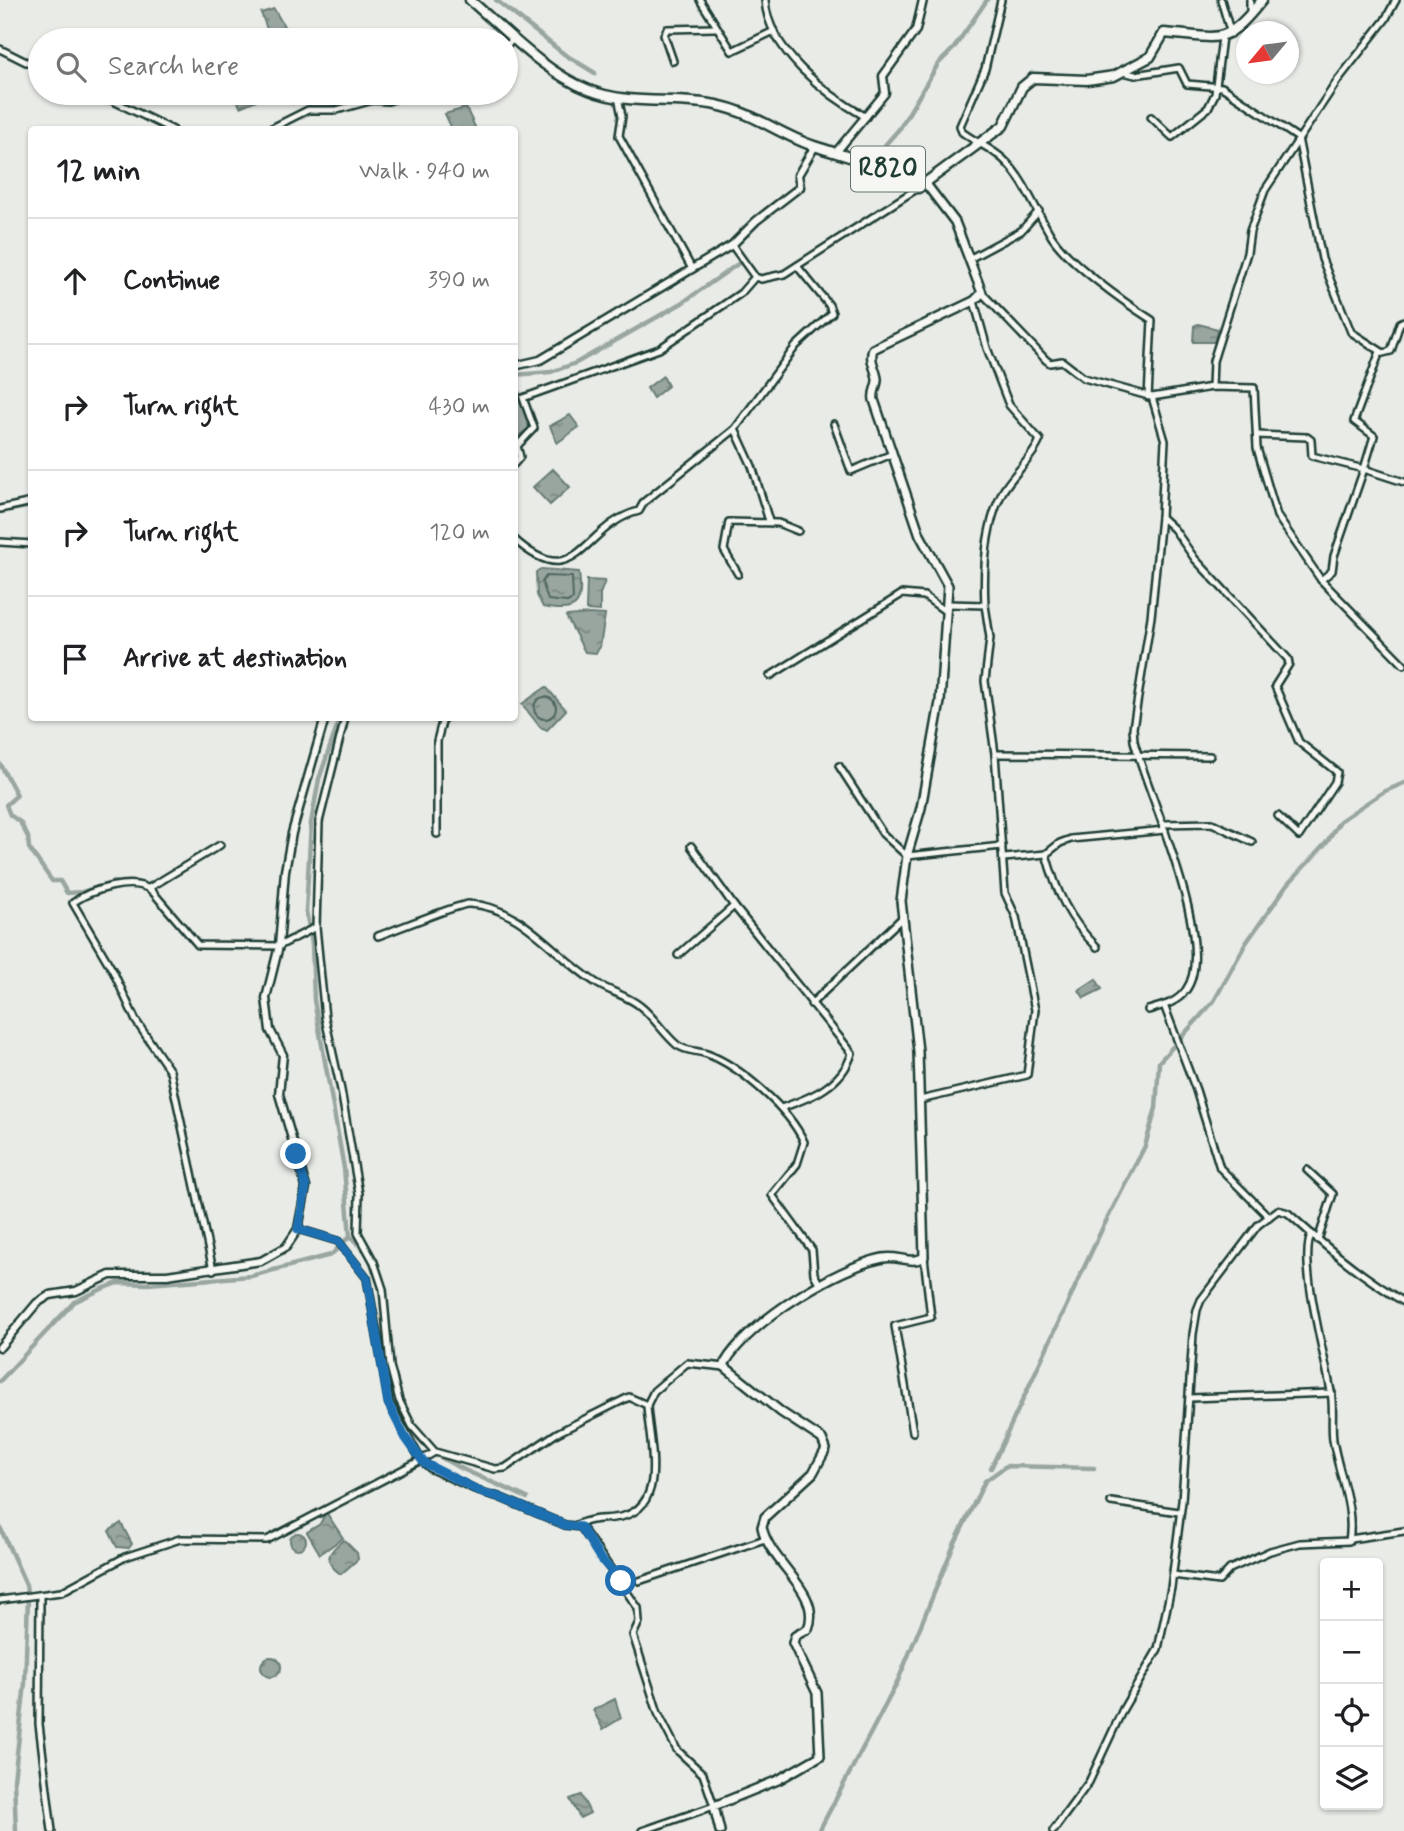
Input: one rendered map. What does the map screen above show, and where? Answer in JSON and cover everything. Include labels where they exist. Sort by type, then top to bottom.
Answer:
[{"type":"main road","name":"R820","points":[[470,0],[502,28]]},
{"type":"main road","name":"R820","points":[[518,41],[572,81],[589,90],[618,97],[716,105],[765,120],[815,146],[884,167],[922,186],[1003,126],[1022,87],[1033,78],[1087,80],[1123,72],[1150,57],[1164,33],[1222,37],[1231,34],[1262,0]]},
{"type":"main road","points":[[720,1831],[714,1806],[816,1760],[822,1750],[817,1693],[793,1643],[795,1636],[808,1629],[810,1605],[803,1590],[780,1565],[765,1539],[762,1527],[765,1517],[813,1473],[826,1444],[725,1367],[743,1337],[761,1321],[820,1285],[863,1264],[885,1258],[915,1261],[924,1257],[918,1051],[901,919],[907,856],[921,808],[940,702],[948,586],[920,535],[892,454],[872,393],[877,380],[870,358],[873,349],[974,302],[982,293],[971,258],[947,208],[922,186]]},
{"type":"street","points":[[700,0],[715,28],[734,51],[774,31]]},
{"type":"street","points":[[765,0],[774,31],[796,60],[833,96],[866,117]]},
{"type":"street","points":[[837,151],[885,93],[883,76],[916,30],[923,0]]},
{"type":"street","points":[[1001,0],[985,69],[960,125],[962,132],[1003,158],[1039,211],[1053,239],[1065,252],[1107,288],[1152,320],[1150,397],[1165,441],[1152,617],[1133,728],[1137,754],[1164,827],[1191,918],[1194,949],[1191,979],[1187,989],[1165,1009],[1148,1010]]},
{"type":"street","points":[[1221,0],[1231,34]]},
{"type":"street","points":[[1250,0],[1250,16]]},
{"type":"street","points":[[1212,387],[1213,361],[1247,253],[1250,231],[1265,190],[1298,138],[1396,0]]},
{"type":"street","points":[[673,61],[664,35],[667,29],[715,28]]},
{"type":"street","points":[[1151,117],[1172,137],[1203,115],[1215,94],[1222,37]]},
{"type":"street","points":[[0,49],[28,61]]},
{"type":"street","points":[[1123,72],[1135,75],[1179,68],[1187,84],[1216,85],[1298,138],[1318,251],[1351,332],[1382,352],[1391,351],[1400,323],[1404,321]]},
{"type":"street","points":[[618,97],[622,116],[619,136],[692,269]]},
{"type":"street","points":[[122,105],[165,126]]},
{"type":"street","points":[[276,126],[308,110],[337,110],[355,105]]},
{"type":"street","points":[[518,365],[540,360],[732,245],[756,221],[800,187],[798,175],[815,146]]},
{"type":"street","points":[[518,445],[534,428],[523,398],[659,349],[741,293],[755,277],[776,276],[797,266],[922,186]]},
{"type":"street","points":[[971,258],[1016,234],[1039,211]]},
{"type":"street","points":[[732,245],[755,277]]},
{"type":"street","points":[[518,542],[549,561],[564,561],[575,557],[612,521],[639,511],[645,502],[735,429],[796,346],[832,313],[829,305],[797,266]]},
{"type":"street","points":[[982,293],[1050,363],[1062,361],[1084,377],[1150,397],[1212,387],[1254,388],[1259,457],[1277,516],[1321,580],[1404,665]]},
{"type":"street","points":[[920,1100],[1028,1074],[1035,1010],[1016,917],[1005,892],[995,754],[985,681],[990,638],[985,605],[985,552],[1002,494],[1022,470],[1040,440],[1009,405],[986,348],[974,302]]},
{"type":"street","points":[[1321,580],[1332,571],[1334,556],[1374,436],[1354,421],[1382,352]]},
{"type":"street","points":[[834,424],[851,471],[892,454]]},
{"type":"street","points":[[735,429],[752,466],[769,521]]},
{"type":"street","points":[[1257,435],[1307,437],[1311,440],[1312,456],[1404,482]]},
{"type":"street","points":[[0,509],[28,503]]},
{"type":"street","points":[[1161,517],[1174,528],[1195,559],[1288,659],[1289,664],[1275,686],[1284,710],[1299,742],[1337,772],[1335,782],[1299,835],[1278,817]]},
{"type":"street","points":[[738,574],[724,550],[728,522],[754,521],[764,524],[769,521],[798,531]]},
{"type":"street","points":[[0,542],[28,544]]},
{"type":"street","points":[[770,676],[902,594],[924,596],[946,608],[985,605]]},
{"type":"street","points":[[0,1347],[37,1303],[50,1295],[76,1291],[110,1275],[167,1275],[214,1270],[266,1258],[286,1247],[298,1229],[306,1187],[279,1094],[283,1055],[270,1030],[266,998],[279,946],[285,871],[292,833],[324,721]]},
{"type":"street","points":[[344,721],[319,822],[315,928],[325,1018],[359,1194],[358,1233],[374,1262],[383,1289],[390,1366],[399,1400],[412,1426],[433,1454],[495,1469],[505,1468],[557,1433],[629,1397],[647,1405]]},
{"type":"street","points":[[436,834],[437,741],[442,721]]},
{"type":"street","points":[[995,754],[1210,756]]},
{"type":"street","points":[[839,766],[883,834],[907,856],[1002,846]]},
{"type":"street","points":[[1004,858],[1045,855],[1060,843],[1071,839],[1212,823],[1252,842]]},
{"type":"street","points":[[214,1270],[170,1071],[136,1021],[113,971],[73,903],[83,896],[122,885],[149,888],[220,845]]},
{"type":"street","points":[[691,846],[734,906],[852,1053],[851,1058],[818,1094],[781,1108]]},
{"type":"street","points":[[1045,855],[1054,886],[1070,917],[1097,947]]},
{"type":"street","points":[[149,888],[198,945],[279,946],[315,928]]},
{"type":"street","points":[[379,936],[467,903],[519,920],[580,971],[639,1005],[677,1045],[686,1050],[706,1054],[728,1066],[781,1108],[800,1132],[804,1150],[772,1195],[812,1250],[814,1274],[820,1285]]},
{"type":"street","points":[[678,955],[734,906]]},
{"type":"street","points":[[811,1004],[901,919]]},
{"type":"street","points":[[1165,1009],[1196,1090],[1220,1168],[1269,1217]]},
{"type":"street","points":[[1307,1170],[1333,1195],[1318,1240]]},
{"type":"street","points":[[1054,1831],[1089,1782],[1123,1709],[1158,1650],[1180,1512],[1191,1398],[1193,1334],[1201,1300],[1258,1224],[1278,1210],[1288,1213],[1376,1286],[1404,1302]]},
{"type":"street","points":[[298,1229],[338,1241],[367,1278],[388,1403],[421,1460],[431,1469],[481,1492],[565,1525],[576,1525],[597,1517],[625,1517],[645,1501],[654,1474],[647,1405],[654,1391],[687,1363],[725,1367]]},
{"type":"street","points":[[1312,1234],[1306,1242],[1307,1275],[1314,1295],[1332,1393],[1333,1438],[1346,1494],[1350,1539]]},
{"type":"street","points":[[914,1432],[895,1326],[931,1317],[924,1257]]},
{"type":"street","points":[[1191,1398],[1332,1393]]},
{"type":"street","points":[[0,1600],[40,1597],[61,1592],[138,1550],[180,1539],[267,1540],[433,1454]]},
{"type":"street","points":[[1111,1502],[1180,1512]]},
{"type":"street","points":[[576,1525],[621,1581],[638,1608],[640,1616],[634,1640],[645,1666],[658,1713],[677,1750],[704,1774],[714,1806],[642,1831]]},
{"type":"street","points":[[1172,1574],[1219,1581],[1230,1569],[1270,1551],[1300,1543],[1348,1542],[1350,1539],[1404,1531]]},
{"type":"street","points":[[639,1581],[765,1539]]},
{"type":"street","points":[[40,1597],[39,1724],[52,1831]]},
{"type":"water","points":[[274,9],[284,26],[267,28],[261,13]]},
{"type":"water","points":[[466,108],[475,126],[451,126],[445,114]]},
{"type":"water","points":[[1198,324],[1218,329],[1214,342],[1193,342],[1194,326]]},
{"type":"water","points":[[663,376],[668,386],[653,398],[647,388]]},
{"type":"water","points":[[518,391],[519,391],[531,427],[518,436]]},
{"type":"water","points":[[570,415],[579,427],[557,443],[550,426]]},
{"type":"water","points":[[553,469],[570,487],[550,505],[533,487]]},
{"type":"water","points":[[541,569],[579,572],[580,592],[576,604],[564,609],[543,607],[537,595],[536,572]]},
{"type":"water","points":[[587,580],[605,581],[600,594],[600,611],[586,610]]},
{"type":"water","points":[[605,615],[600,647],[596,653],[585,652],[566,616]]},
{"type":"water","points":[[546,687],[566,710],[547,730],[540,727],[522,704]]},
{"type":"water","points":[[1096,979],[1102,989],[1084,998],[1079,990]]},
{"type":"water","points":[[326,1512],[343,1538],[320,1554],[307,1532],[320,1524]]},
{"type":"water","points":[[121,1523],[132,1544],[129,1548],[117,1547],[109,1531]]},
{"type":"water","points":[[295,1533],[301,1533],[306,1541],[304,1547],[295,1549],[290,1544],[290,1538]]},
{"type":"water","points":[[344,1540],[357,1553],[358,1559],[341,1574],[331,1565],[329,1557],[334,1548]]},
{"type":"water","points":[[267,1657],[275,1657],[281,1667],[275,1677],[267,1677],[261,1671],[261,1663]]},
{"type":"water","points":[[615,1699],[621,1718],[603,1729],[593,1710]]},
{"type":"water","points":[[581,1795],[590,1813],[580,1818],[570,1799]]},
{"type":"waterway","points":[[496,0],[564,54],[595,73]]},
{"type":"waterway","points":[[885,145],[900,128],[938,64],[954,48],[987,0]]},
{"type":"waterway","points":[[518,375],[551,372],[576,363],[682,303],[742,261]]},
{"type":"waterway","points":[[0,512],[28,507]]},
{"type":"waterway","points":[[339,721],[319,779],[311,823],[306,911],[312,944],[314,1000],[344,1168],[350,1236],[368,1254],[382,1294]]},
{"type":"waterway","points":[[0,764],[17,795],[6,805],[10,815],[20,822],[28,837],[29,848],[52,881],[60,881],[67,893],[82,892],[115,882]]},
{"type":"waterway","points":[[991,1468],[1102,1229],[1145,1146],[1156,1108],[1159,1062],[1214,1001],[1246,943],[1288,884],[1326,843],[1340,821],[1383,792],[1404,783]]},
{"type":"waterway","points":[[0,1381],[74,1302],[102,1289],[118,1283],[148,1284],[251,1276],[331,1255],[350,1236]]},
{"type":"waterway","points":[[383,1314],[385,1364]]},
{"type":"waterway","points":[[389,1390],[400,1414],[413,1433],[428,1447],[463,1469],[527,1498]]},
{"type":"waterway","points":[[819,1831],[897,1683],[953,1547],[985,1481],[1006,1466],[1094,1468]]},
{"type":"waterway","points":[[0,1527],[26,1585],[28,1598],[25,1683],[14,1780],[16,1831]]},
{"type":"route","points":[[296,1154],[306,1187],[298,1229],[338,1241],[367,1278],[388,1403],[416,1455],[431,1469],[481,1492],[565,1525],[581,1527],[600,1558],[621,1581]]}]
